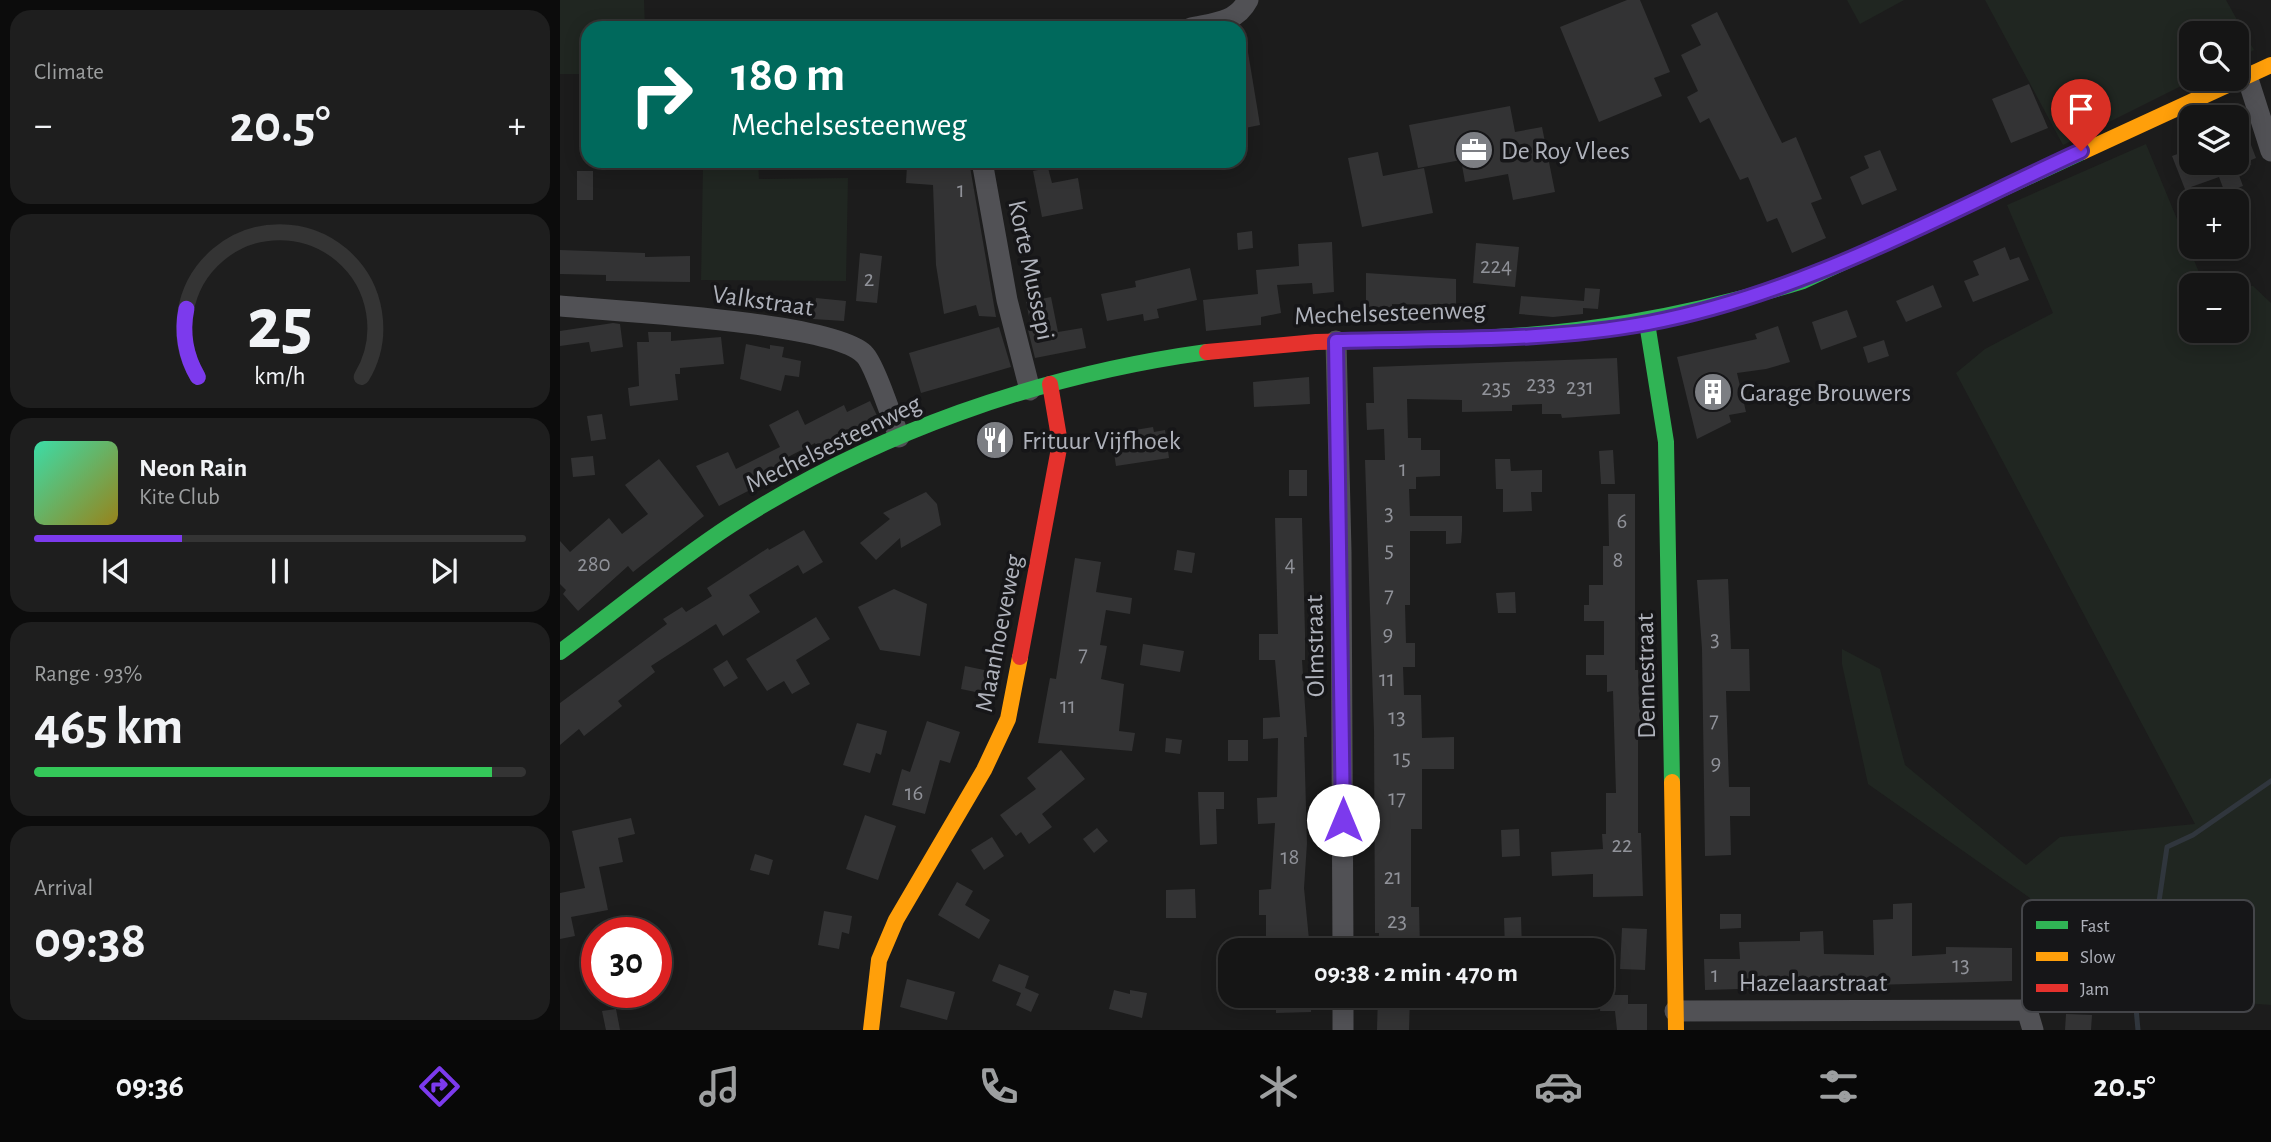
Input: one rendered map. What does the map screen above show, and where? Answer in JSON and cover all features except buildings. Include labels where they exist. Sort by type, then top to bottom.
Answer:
[{"type":"main road","name":"Mechelsesteenweg","points":[[2249,75],[2271,65]]},
{"type":"main road","name":"Mechelsesteenweg","points":[[560,652],[731,524],[814,478],[899,437],[1040,387],[1144,361],[1238,347],[1555,334],[1647,323],[1726,304],[1803,281],[2215,91]]},
{"type":"main road","name":"Dennestraat","points":[[1647,323],[1666,442],[1675,1020]]},
{"type":"main road","name":"Maanhoeveweg","points":[[872,1030],[879,960],[896,920],[984,770],[1007,719],[1060,443],[1040,387]]},
{"type":"street","points":[[1222,21],[1242,12],[1248,0]]},
{"type":"street","points":[[2249,82],[2271,151]]},
{"type":"street","name":"Korte Mussepi","points":[[983,168],[1007,300],[1040,387]]},
{"type":"street","name":"Valkstraat","points":[[560,306],[782,327],[844,341],[866,355],[899,437]]},
{"type":"street","name":"Olmstraat","points":[[1336,341],[1341,552],[1343,938]]},
{"type":"street","points":[[1343,1008],[1343,1030]]},
{"type":"street","name":"Hazelaarstraat","points":[[1675,1020],[1951,1020],[2022,1011]]},
{"type":"street","name":"Hazelaarstraat","points":[[2028,1012],[2033,1030]]},
{"type":"shaded area","points":[[560,0],[644,0],[645,21],[581,21],[581,74],[560,74]]},
{"type":"shaded area","points":[[1847,0],[1904,0],[1860,24]]},
{"type":"shaded area","points":[[1985,0],[2226,0],[2238,21],[2179,21],[2179,87],[2063,145]]},
{"type":"shaded area","points":[[2146,144],[2179,224],[2179,259],[2194,259],[2199,273],[2179,273],[2179,343],[2249,343],[2249,286],[2253,286],[2271,303],[2271,1005],[2254,1004],[2254,900],[2030,900],[1868,784],[1842,664],[1842,649],[1880,669],[1905,765],[2026,865],[2060,837],[2195,824],[1956,373],[1985,349],[2053,313],[2007,205]]},
{"type":"shaded area","points":[[703,168],[758,168],[759,179],[848,178],[846,281],[701,280]]},
{"type":"waterway","points":[[2159,900],[2167,847],[2193,835],[2271,781]]},
{"type":"waterway","points":[[2136,1012],[2138,1030]]},
{"type":"traffic: fast","points":[[1451,339],[1542,334],[1629,322],[1716,305],[1803,281],[2082,152]]},
{"type":"traffic: fast","points":[[1647,323],[1666,442],[1672,782]]},
{"type":"traffic: fast","points":[[560,652],[731,525],[842,462],[900,436],[1020,393],[1144,362],[1207,352]]},
{"type":"traffic: slow","points":[[2082,152],[2271,65]]},
{"type":"traffic: slow","points":[[871,1030],[879,960],[896,920],[984,770],[1008,719],[1020,657]]},
{"type":"traffic: slow","points":[[1672,782],[1676,1030]]},
{"type":"traffic: jam","points":[[1207,352],[1316,342],[1451,339]]},
{"type":"traffic: jam","points":[[1020,657],[1060,443],[1050,384]]},
{"type":"place","name":"De Roy Vlees","points":[[1474,150]]},
{"type":"place","name":"Garage Brouwers","points":[[1713,392]]},
{"type":"place","name":"Frituur Vijfhoek","points":[[995,440]]},
{"type":"route","points":[[1343,820],[1336,341],[1555,334],[1647,323],[1726,304],[1803,281],[2081,151]]}]
